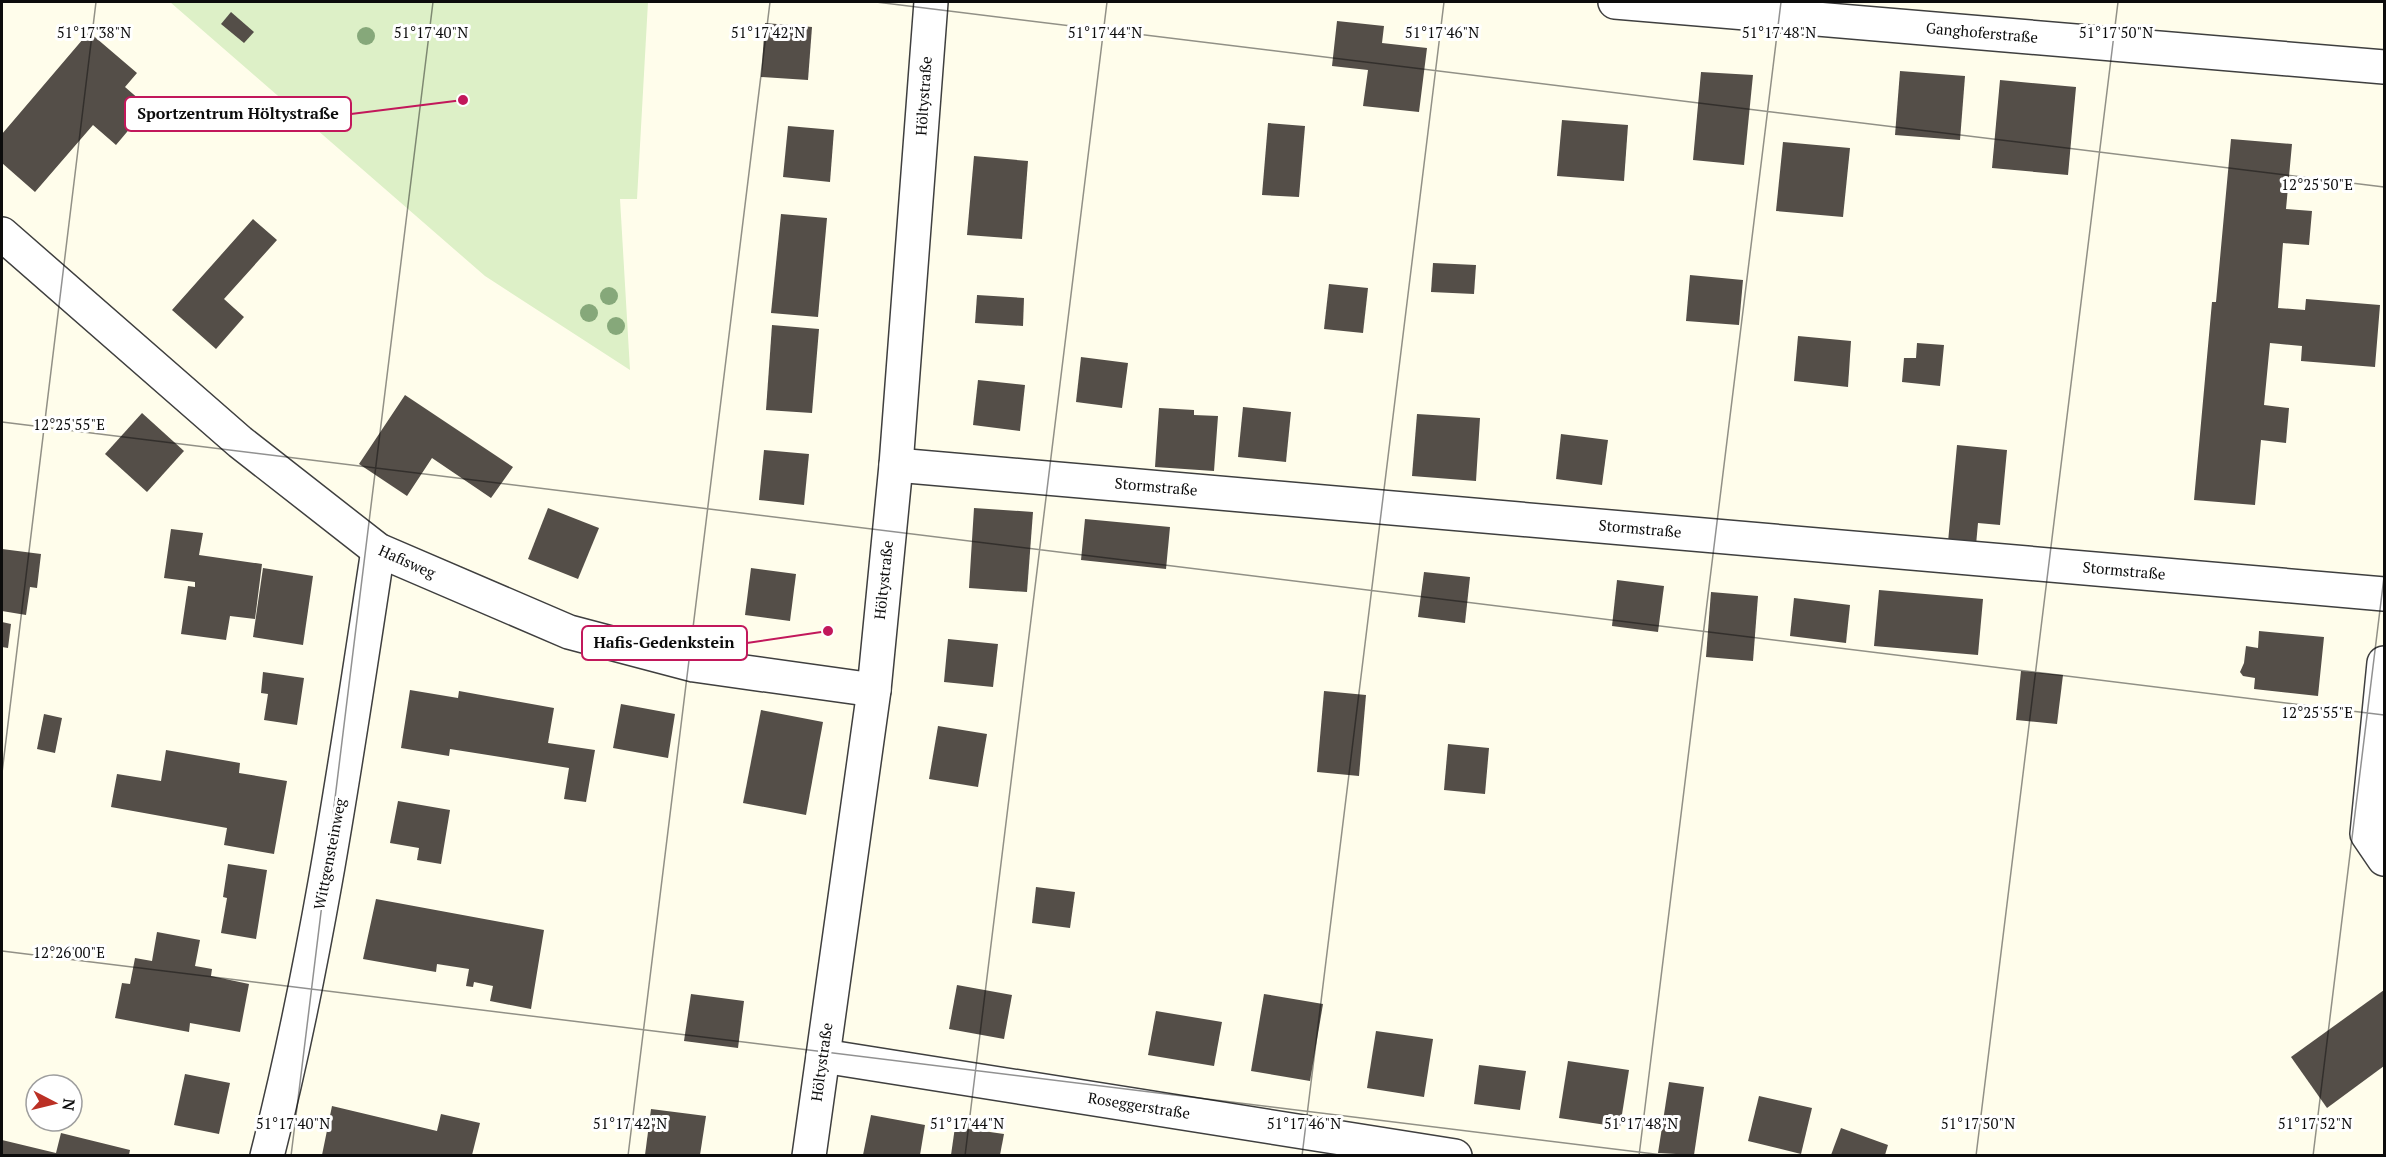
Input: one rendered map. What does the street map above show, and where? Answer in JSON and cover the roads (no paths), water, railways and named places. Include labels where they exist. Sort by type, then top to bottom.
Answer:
[{"type":"street","name":"Höltystraße","points":[[809,1155],[874,690],[896,465],[931,2]]},
{"type":"street","name":"Ganghoferstraße","points":[[1615,2],[2385,67]]},
{"type":"street","name":"Hafisweg","points":[[2,234],[240,442],[378,550],[569,632],[694,665],[874,690]]},
{"type":"street","name":"Stormstraße","points":[[896,465],[2385,594]]},
{"type":"street","name":"Wittgensteinweg","points":[[267,1155],[283,1095],[337,826],[378,550]]},
{"type":"street","points":[[2385,663],[2367,834],[2385,859]]},
{"type":"street","name":"Roseggerstraße","points":[[823,1056],[1455,1155]]},
{"type":"place","name":"Sportzentrum Höltystraße","points":[[463,100]]},
{"type":"place","name":"Hafis-Gedenkstein","points":[[828,631]]}]
